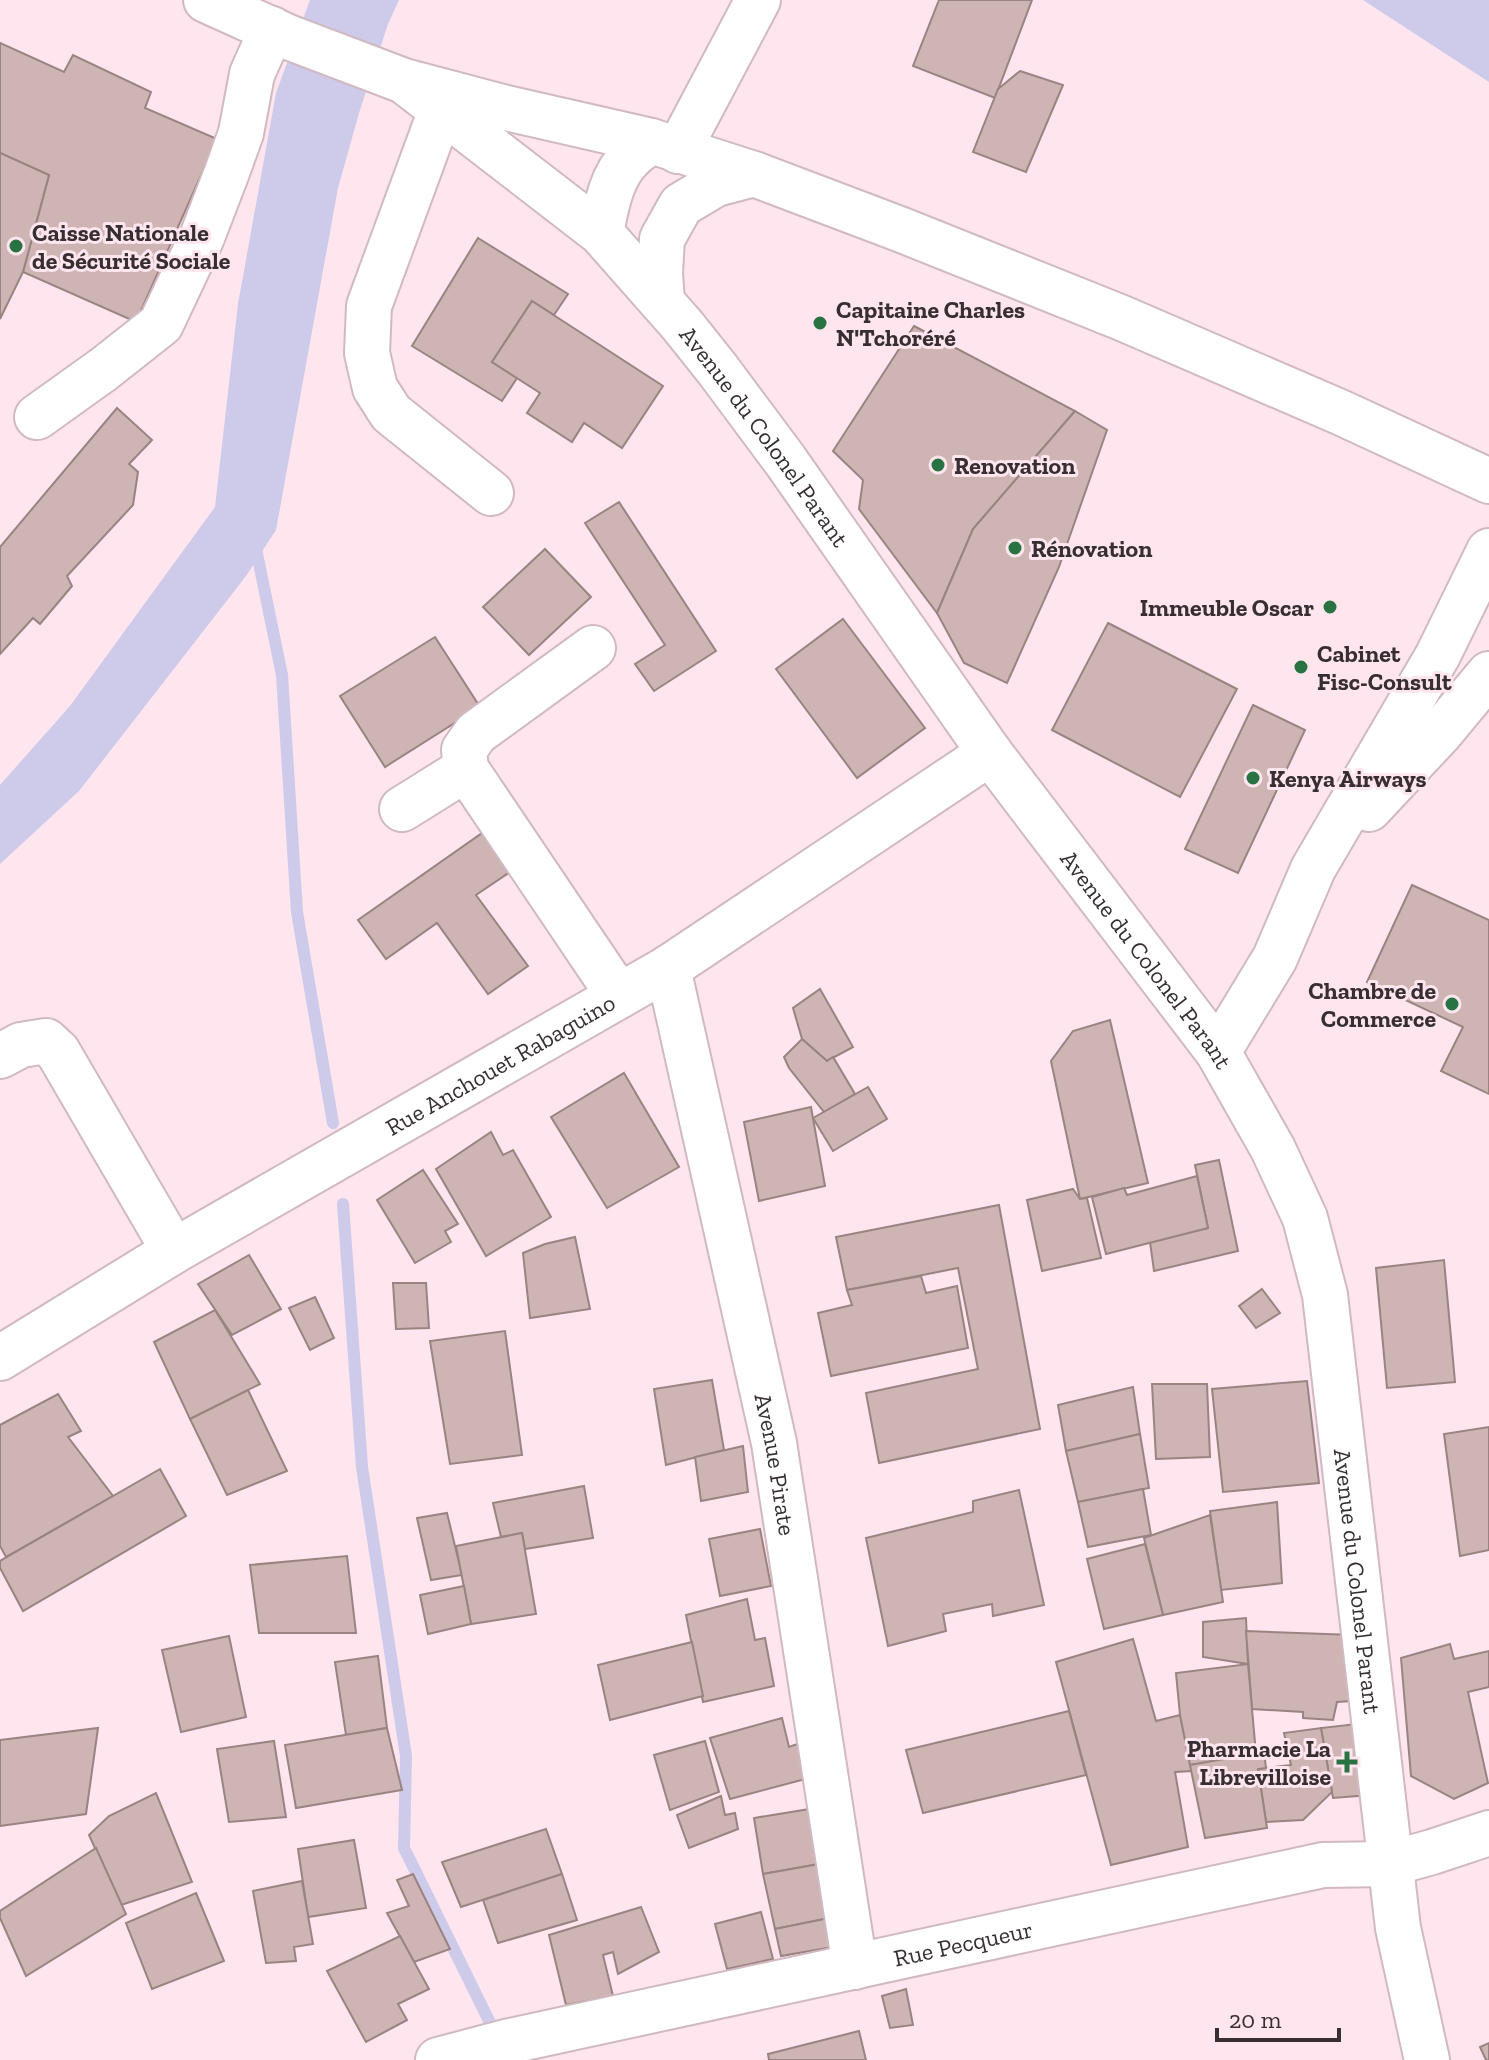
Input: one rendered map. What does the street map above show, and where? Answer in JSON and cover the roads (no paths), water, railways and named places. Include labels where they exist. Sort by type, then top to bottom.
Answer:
[{"type":"street","points":[[206,0],[391,77],[665,146],[754,174],[1122,318],[1342,413],[1489,481]]},
{"type":"street","points":[[601,233],[607,200],[615,180],[629,159],[665,146],[758,0]]},
{"type":"street","points":[[37,417],[161,324],[202,237],[227,172],[241,133],[252,74],[280,33]]},
{"type":"street","name":"Avenue du Colonel Parant","points":[[391,77],[441,110],[601,233],[718,370],[785,460],[990,753],[1218,1052],[1273,1149],[1305,1218],[1325,1295],[1389,1864],[1398,1928],[1427,2060]]},
{"type":"street","points":[[441,110],[369,306],[367,353],[375,388],[391,413],[491,493]]},
{"type":"street","points":[[662,302],[662,239],[681,205],[716,184],[754,174]]},
{"type":"street","points":[[1218,1052],[1275,958],[1313,869],[1438,655],[1489,551]]},
{"type":"street","points":[[593,648],[476,733],[464,750],[466,769],[619,996]]},
{"type":"street","points":[[1313,869],[1487,679],[1438,655]]},
{"type":"street","name":"Rue Anchouet Rabaguino","points":[[0,1358],[174,1251],[668,968],[990,753]]},
{"type":"street","points":[[402,809],[466,769]]},
{"type":"street","name":"Avenue Pirate","points":[[668,968],[774,1443],[855,1967]]},
{"type":"street","points":[[0,1056],[21,1045],[46,1041],[58,1052],[174,1251]]},
{"type":"street","name":"Rue Pecqueur","points":[[438,2060],[506,2042],[1323,1865],[1389,1864],[1489,1833]]},
{"type":"waterway","points":[[255,544],[282,675],[297,912],[333,1123]]},
{"type":"waterway","points":[[343,1204],[362,1467],[406,1756],[404,1848],[496,2035]]},
{"type":"place","name":"Caisse Nationale de Sécurité Sociale","points":[[16,246]]},
{"type":"place","name":"Capitaine Charles N'Tchoréré","points":[[820,323]]},
{"type":"place","name":"Renovation","points":[[938,465]]},
{"type":"place","name":"Rénovation","points":[[1015,548]]},
{"type":"place","name":"Immeuble Oscar","points":[[1330,607]]},
{"type":"place","name":"Cabinet Fisc-Consult","points":[[1301,667]]},
{"type":"place","name":"Kenya Airways","points":[[1253,778]]},
{"type":"place","name":"Chambre de Commerce","points":[[1452,1004]]},
{"type":"place","name":"Pharmacie La Librevilloise","points":[[1347,1762]]}]
